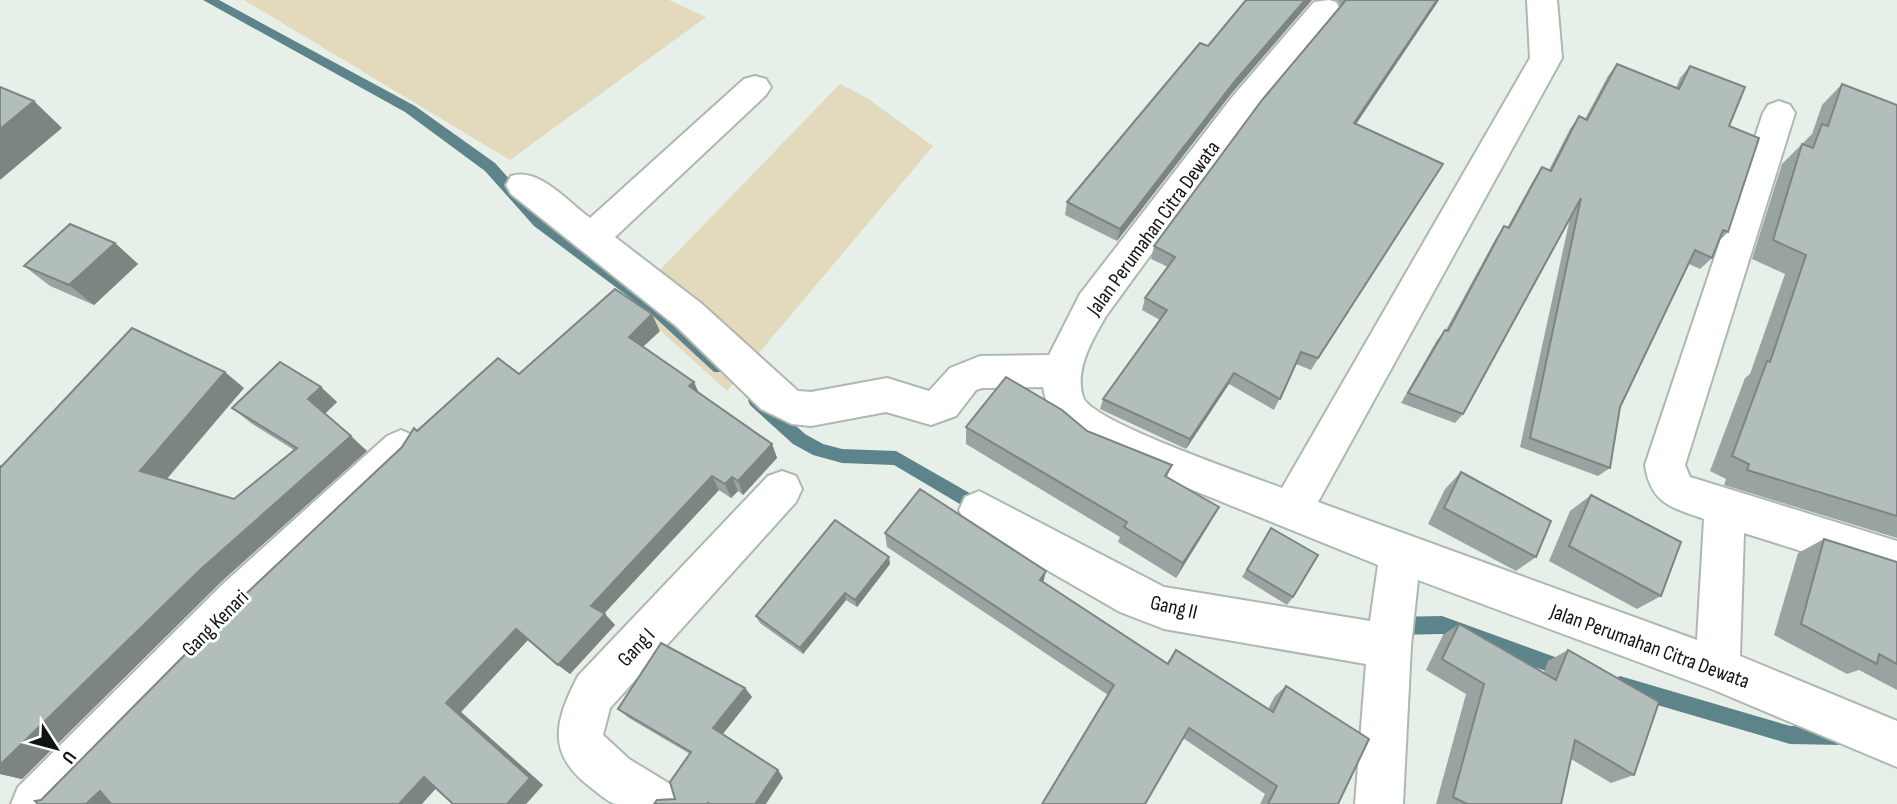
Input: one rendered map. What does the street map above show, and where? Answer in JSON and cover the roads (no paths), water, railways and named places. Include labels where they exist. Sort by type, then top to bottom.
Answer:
[{"type":"street","points":[[1292,510],[1479,171],[1546,58],[1542,0]]},
{"type":"street","name":"Jalan Perumahan Citra Dewata","points":[[1325,9],[1244,104],[1093,305],[1074,340],[1064,371],[1062,393],[1072,414],[1098,434],[1400,555],[1717,669],[1897,744]]},
{"type":"street","points":[[590,239],[755,88]]},
{"type":"street","points":[[1779,113],[1665,465],[1667,477],[1676,490],[1725,508],[1897,561]]},
{"type":"street","points":[[523,185],[689,315],[775,397],[792,407],[811,410],[887,395],[919,407],[931,408],[942,404],[963,379],[980,372],[1064,371]]},
{"type":"street","name":"Gang Kenari","points":[[35,804],[239,598],[401,448]]},
{"type":"street","name":"Gang I","points":[[658,804],[619,780],[590,755],[580,740],[582,718],[594,692],[782,489]]},
{"type":"street","points":[[1717,669],[1725,508]]},
{"type":"street","name":"Gang II","points":[[979,510],[1135,597],[1164,608],[1389,646]]},
{"type":"street","points":[[1379,804],[1389,646],[1400,555]]},
{"type":"waterway","points":[[209,0],[410,109],[490,167],[539,222],[654,308],[719,367]]},
{"type":"waterway","points":[[756,400],[799,439],[819,450],[842,456],[896,458],[981,508]]},
{"type":"waterway","points":[[1392,626],[1442,625],[1568,670]]},
{"type":"waterway","points":[[1620,685],[1790,735],[1842,736]]}]
